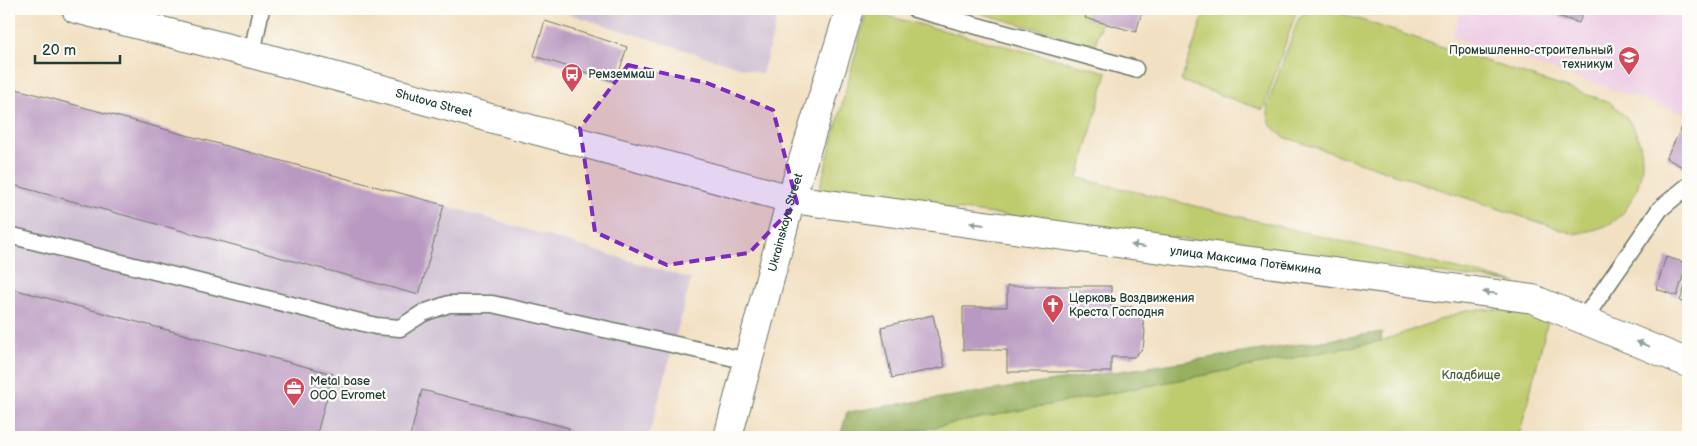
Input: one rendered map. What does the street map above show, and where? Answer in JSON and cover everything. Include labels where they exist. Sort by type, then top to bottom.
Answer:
[{"type":"street","name":"Shutova Street","points":[[76,9],[252,54],[791,199]]},
{"type":"street","name":"Ukrainskaya Street","points":[[728,437],[791,199],[850,9]]},
{"type":"street","name":"улица Максима Потёмкина","points":[[791,199],[1533,299],[1688,363]]},
{"type":"lane","points":[[252,54],[261,9]]},
{"type":"lane","points":[[915,9],[1135,69]]},
{"type":"lane","points":[[1583,320],[1660,209],[1688,186]]},
{"type":"lane","points":[[9,235],[376,326],[400,328],[423,313],[448,304],[492,304],[748,361]]},
{"type":"highlighted area","points":[[628,65],[707,83],[773,110],[797,203],[749,253],[667,265],[595,232],[580,128]]},
{"type":"shaded area","points":[[553,9],[780,9],[762,74]]},
{"type":"shaded area","name":"Промышленно-строительный техникум","points":[[1461,9],[1688,9],[1688,114],[1452,37]]},
{"type":"shaded area","points":[[9,87],[444,205],[691,279],[649,437],[9,437]]},
{"type":"green space","points":[[965,9],[1105,9],[1095,45]]},
{"type":"green space","points":[[1206,9],[1297,9],[1263,110],[1181,81]]},
{"type":"green space","points":[[1328,9],[1609,102],[1631,123],[1640,143],[1642,154],[1642,165],[1637,187],[1627,207],[1610,224],[1574,234],[1284,137],[1269,122],[1267,106],[1299,17],[1311,10]]},
{"type":"green space","points":[[867,11],[1107,72],[1078,178],[1516,283],[819,191]]},
{"type":"green space","name":"Кладбище","points":[[1518,309],[1548,320],[1519,437],[882,437],[1381,341],[1467,310]]},
{"type":"green space","points":[[1382,332],[1381,341],[882,437],[840,437],[847,412]]},
{"type":"building","points":[[1088,9],[1143,9],[1136,32],[1085,18]]},
{"type":"building","points":[[1537,9],[1584,9],[1579,23]]},
{"type":"building","points":[[545,21],[627,47],[616,82],[534,56]]},
{"type":"building","points":[[9,87],[444,205],[419,295],[9,184]]},
{"type":"building","points":[[1688,116],[1688,170],[1666,158]]},
{"type":"building","points":[[1666,257],[1687,263],[1677,296],[1656,289]]},
{"type":"building","points":[[1688,277],[1688,304],[1680,301]]},
{"type":"building","name":"Церковь Воздвижения Креста Господня","points":[[1007,286],[1111,286],[1111,307],[1133,307],[1142,316],[1145,332],[1143,348],[1134,357],[1111,357],[1111,372],[1007,372],[1007,350],[963,350],[963,307],[1007,307]]},
{"type":"building","points":[[9,288],[333,374],[316,437],[9,437]]},
{"type":"building","points":[[933,315],[945,367],[892,378],[881,327]]},
{"type":"building","points":[[422,390],[569,428],[566,437],[410,437]]},
{"type":"place","name":"Промышленно-строительный техникум","points":[[1629,76]]},
{"type":"place","name":"Ремземмаш","points":[[572,93]]},
{"type":"place","name":"Церковь Воздвижения Креста Господня","points":[[1053,324]]},
{"type":"place","name":"Metal base OOO Evromet","points":[[294,407]]}]
